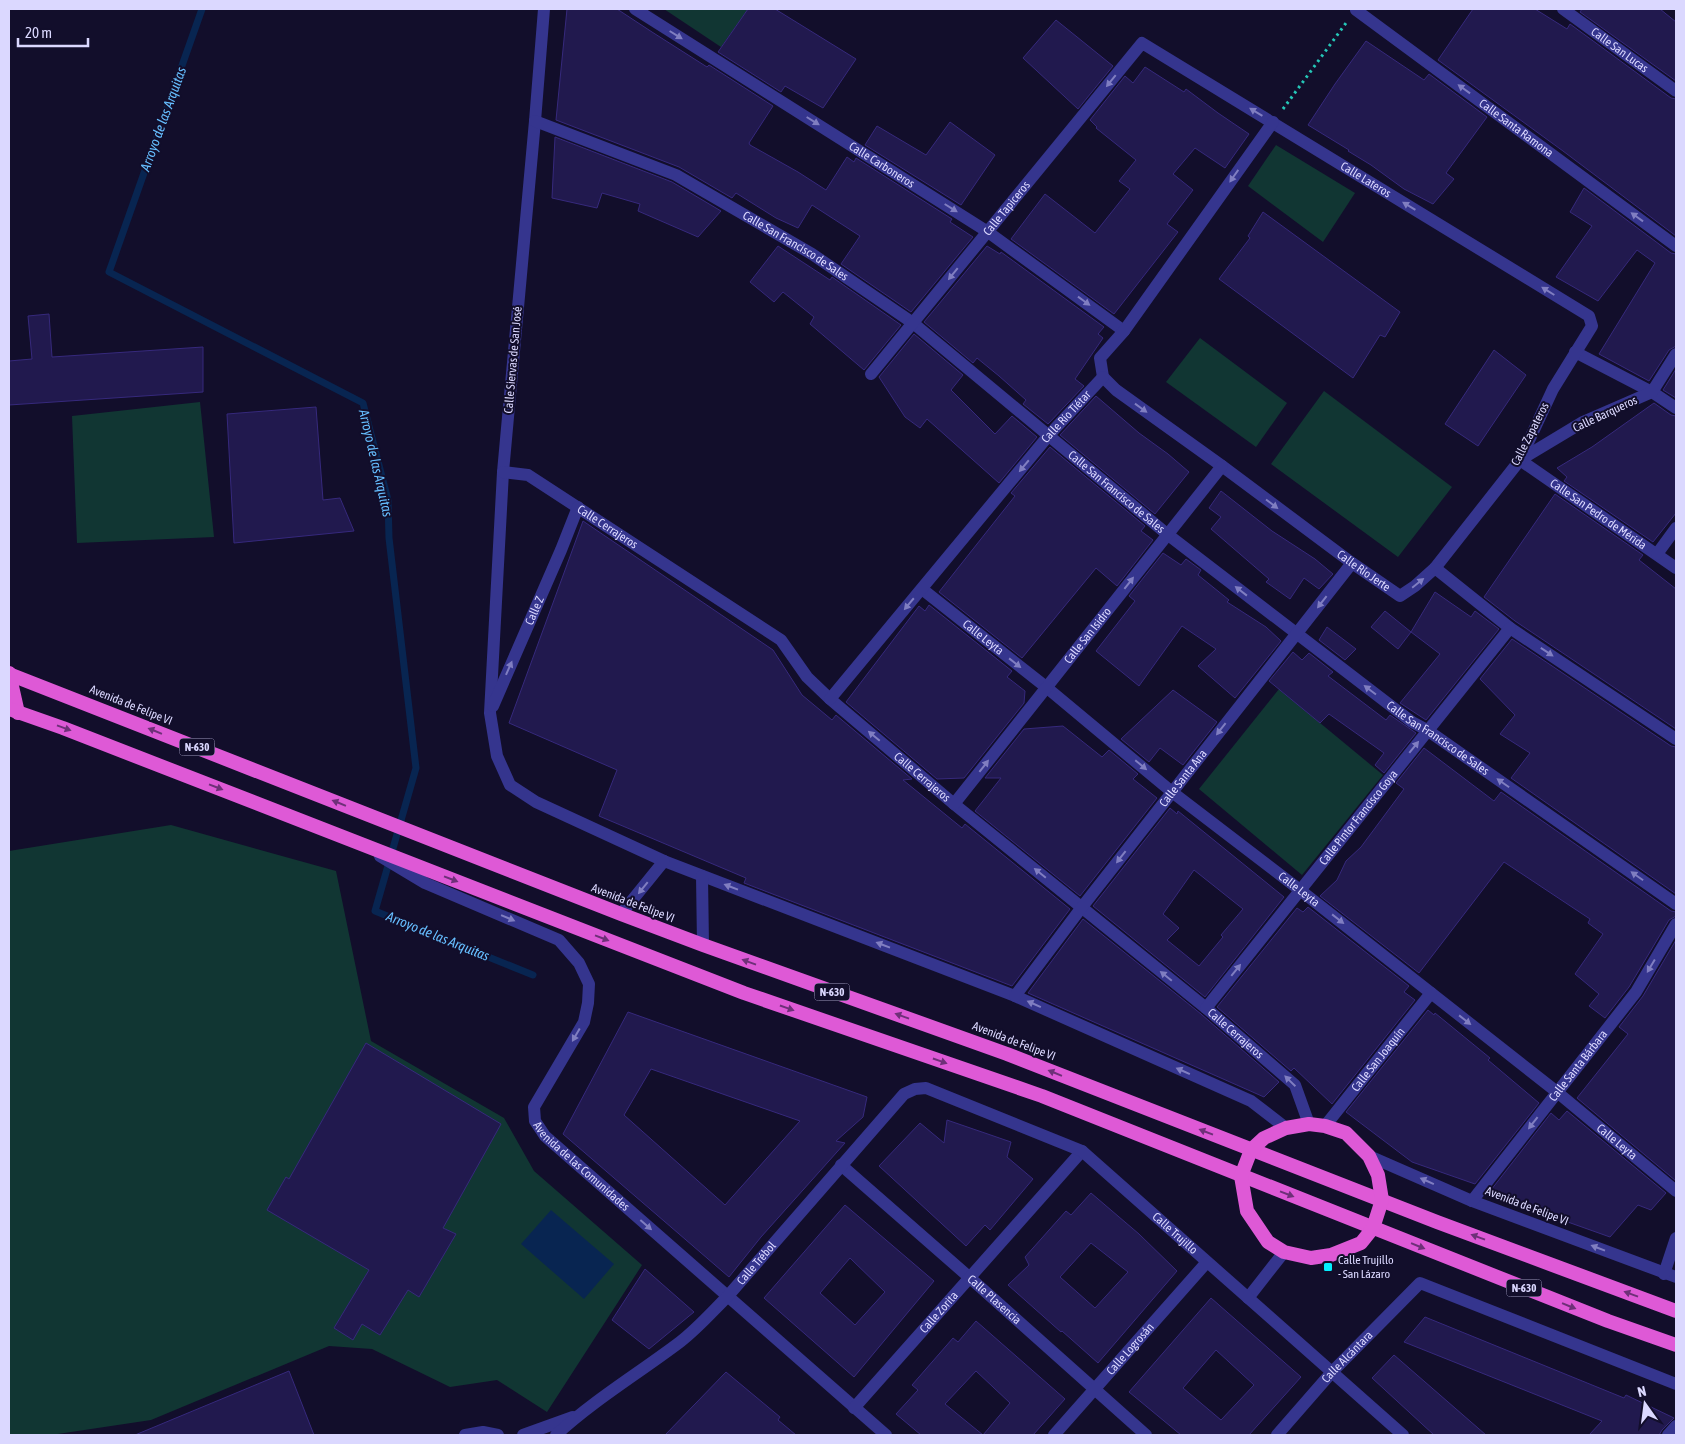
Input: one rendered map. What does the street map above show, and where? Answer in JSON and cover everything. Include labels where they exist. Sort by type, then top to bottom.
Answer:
[{"type":"highway","points":[[9,674],[12,712]]},
{"type":"highway","name":"Avenida de Felipe VI","points":[[9,674],[621,914],[1007,1054],[1251,1150]]},
{"type":"highway","name":"N-630","points":[[12,712],[63,728],[744,994],[1042,1096],[1608,1321],[1676,1345]]},
{"type":"highway","points":[[1310,1124],[1325,1126],[1346,1133],[1370,1156],[1378,1176],[1382,1200],[1372,1228],[1361,1243],[1331,1255],[1311,1258],[1284,1252],[1268,1242],[1247,1211],[1241,1176],[1251,1150],[1264,1138],[1286,1128],[1310,1124]]},
{"type":"highway","name":"N-630","points":[[1251,1150],[1676,1311]]},
{"type":"street","name":"Calle Siervas de San José","points":[[490,713],[502,472],[544,9]]},
{"type":"street","name":"Calle Carboneros","points":[[634,9],[988,232],[1124,331]]},
{"type":"street","name":"Calle San Lucas","points":[[1563,9],[1676,91]]},
{"type":"street","name":"Calle Santa Ramona","points":[[1356,10],[1676,246]]},
{"type":"street","name":"Calle Tapiceros","points":[[871,374],[1142,43]]},
{"type":"street","name":"Calle Lateros","points":[[1142,43],[1589,316]]},
{"type":"street","name":"Calle San Francisco de Sales","points":[[535,121],[676,175],[812,254],[913,323],[1167,534],[1296,634],[1412,722],[1428,730],[1676,904]]},
{"type":"street","points":[[1103,378],[1100,358],[1124,331],[1273,122]]},
{"type":"street","name":"Calle Zapateros","points":[[1435,568],[1520,460],[1553,390],[1592,326],[1589,316]]},
{"type":"street","points":[[1576,352],[1652,392],[1676,408]]},
{"type":"street","name":"Calle Barqueros","points":[[1520,460],[1583,422],[1652,392],[1676,354]]},
{"type":"street","name":"Calle Río Tiétar","points":[[830,699],[1049,435],[1103,378]]},
{"type":"street","name":"Calle Río Jerte","points":[[1103,378],[1116,390],[1400,596],[1415,586],[1435,568]]},
{"type":"street","name":"Calle San Pedro de Mérida","points":[[1520,460],[1676,568]]},
{"type":"street","name":"Calle San Isidro","points":[[954,804],[1222,466]]},
{"type":"street","name":"Calle Cerrajeros","points":[[502,472],[528,475],[781,640],[807,677],[830,699],[954,804],[1206,1008],[1295,1085],[1310,1124]]},
{"type":"street","name":"Calle Z","points":[[490,713],[578,507]]},
{"type":"street","points":[[1657,554],[1676,528]]},
{"type":"street","name":"Calle Santa Ana","points":[[1015,996],[1082,907],[1352,563]]},
{"type":"street","points":[[1435,568],[1510,628],[1676,739]]},
{"type":"street","name":"Calle Leyta","points":[[922,589],[1172,792],[1557,1092],[1676,1190]]},
{"type":"street","name":"Calle Pintor Francisco Goya","points":[[1206,1008],[1510,628]]},
{"type":"street","points":[[490,713],[497,756],[510,785],[536,802],[664,861],[1015,996],[1251,1101],[1286,1128]]},
{"type":"street","name":"Avenida de las Comunidades","points":[[355,842],[425,883],[559,940],[579,963],[589,984],[588,1003],[584,1022],[534,1107],[535,1121],[546,1136],[886,1435]]},
{"type":"street","points":[[621,914],[664,861]]},
{"type":"street","points":[[702,876],[703,945]]},
{"type":"street","name":"Calle Santa Bárbara","points":[[1472,1201],[1636,992],[1676,924]]},
{"type":"street","name":"Calle San Joaquín","points":[[1325,1126],[1431,993]]},
{"type":"street","name":"Calle Trujillo","points":[[914,1089],[926,1088],[1082,1151],[1403,1435]]},
{"type":"street","name":"Calle Trébol","points":[[556,1435],[578,1415],[680,1342],[700,1325],[904,1094],[914,1089]]},
{"type":"street","name":"Calle Zorita","points":[[854,1408],[1082,1151]]},
{"type":"street","name":"Avenida de Felipe VI","points":[[1370,1156],[1472,1201],[1670,1276]]},
{"type":"street","name":"Calle Plasencia","points":[[841,1165],[1146,1435]]},
{"type":"street","points":[[1670,1276],[1676,1238]]},
{"type":"street","points":[[1248,1298],[1284,1252]]},
{"type":"street","name":"Calle Logrosán","points":[[1054,1435],[1208,1262]]},
{"type":"street","name":"Calle Alcántara","points":[[1277,1435],[1332,1372],[1420,1283],[1676,1384]]},
{"type":"street","name":"Calle Trébol","points":[[523,1435],[578,1415]]},
{"type":"street","points":[[1668,1435],[1676,1426]]},
{"type":"street","points":[[465,1435],[484,1432],[498,1435]]},
{"type":"path","points":[[1273,122],[1356,10]]},
{"type":"green space","points":[[664,9],[748,9],[721,47]]},
{"type":"green space","points":[[1276,145],[1355,193],[1323,242],[1248,186]]},
{"type":"green space","points":[[1200,338],[1287,403],[1256,447],[1166,382]]},
{"type":"green space","points":[[1324,391],[1452,487],[1398,557],[1271,464]]},
{"type":"green space","points":[[200,402],[214,537],[77,543],[72,416]]},
{"type":"green space","points":[[1279,689],[1383,775],[1302,875],[1199,789]]},
{"type":"green space","points":[[171,825],[336,871],[371,1041],[504,1118],[534,1171],[642,1265],[547,1412],[497,1380],[450,1387],[372,1349],[329,1346],[151,1420],[51,1435],[9,1435],[9,851]]},
{"type":"water","points":[[551,1210],[614,1264],[584,1299],[521,1244]]},
{"type":"building","points":[[567,9],[617,9],[707,67],[709,65],[773,106],[749,143],[750,145],[826,190],[847,157],[854,162],[856,158],[952,219],[950,222],[973,237],[911,312],[841,264],[860,236],[812,205],[798,228],[776,218],[736,193],[732,198],[679,167],[556,120]]},
{"type":"building","points":[[748,9],[775,9],[856,59],[823,108],[785,86],[781,92],[718,52]]},
{"type":"building","points":[[1473,9],[1535,9],[1567,29],[1570,24],[1671,98],[1676,99],[1676,236],[1438,60]]},
{"type":"building","points":[[1582,9],[1660,9],[1676,22],[1676,81],[1580,12]]},
{"type":"building","points":[[1056,20],[1113,66],[1078,109],[1023,58]]},
{"type":"building","points":[[1366,41],[1424,80],[1429,74],[1487,117],[1446,173],[1454,179],[1433,204],[1404,189],[1349,150],[1308,125]]},
{"type":"building","points":[[1145,67],[1184,92],[1186,89],[1249,134],[1225,168],[1195,148],[1173,174],[1193,190],[1167,224],[1178,232],[1114,314],[1011,239],[1045,194],[1095,233],[1130,189],[1119,181],[1136,160],[1096,128],[1090,120],[1125,76],[1133,83]]},
{"type":"building","points":[[950,122],[995,155],[961,205],[865,145],[877,126],[926,155]]},
{"type":"building","points":[[555,137],[672,182],[721,211],[698,237],[638,211],[640,204],[602,193],[597,208],[552,198]]},
{"type":"building","points":[[1584,188],[1671,253],[1676,254],[1676,346],[1669,350],[1649,381],[1599,354],[1655,263],[1637,250],[1598,301],[1556,277],[1592,226],[1570,212]]},
{"type":"building","points":[[1263,212],[1400,312],[1385,337],[1380,335],[1353,378],[1219,279],[1250,238],[1248,236]]},
{"type":"building","points":[[778,246],[830,280],[832,277],[901,325],[864,370],[810,324],[814,317],[783,292],[774,302],[750,282]]},
{"type":"building","points":[[987,246],[1000,254],[1001,252],[1104,327],[1098,334],[1103,338],[1075,379],[1084,386],[1048,424],[1023,404],[1026,400],[999,376],[977,358],[973,363],[924,322]]},
{"type":"building","points":[[49,314],[52,357],[203,347],[203,392],[9,405],[9,361],[32,359],[28,316]]},
{"type":"building","points":[[914,334],[963,375],[951,390],[995,434],[1012,416],[1037,437],[999,483],[927,419],[920,428],[905,417],[879,377]]},
{"type":"building","points":[[1494,350],[1526,375],[1478,446],[1445,424]]},
{"type":"building","points":[[1676,369],[1676,398],[1663,390]]},
{"type":"building","points":[[1096,396],[1189,472],[1155,514],[1060,435]]},
{"type":"building","points":[[1654,403],[1671,415],[1676,416],[1676,513],[1653,542],[1564,481],[1567,477],[1557,468],[1592,447]]},
{"type":"building","points":[[316,407],[323,500],[340,498],[354,531],[234,543],[227,414]]},
{"type":"building","points":[[1050,447],[1145,526],[1141,531],[1153,540],[1117,586],[1096,568],[1022,658],[939,592],[1015,496],[1011,493]]},
{"type":"building","points":[[1221,491],[1272,531],[1315,559],[1333,574],[1319,589],[1304,578],[1290,599],[1266,582],[1269,579],[1211,529],[1221,517],[1209,508]]},
{"type":"building","points":[[1555,494],[1643,555],[1639,560],[1676,589],[1676,729],[1515,621],[1484,597]]},
{"type":"building","points":[[583,521],[773,650],[802,695],[832,720],[836,715],[912,779],[903,780],[962,828],[965,824],[1070,909],[1012,986],[744,883],[746,878],[599,816],[617,770],[509,723]]},
{"type":"building","points":[[1163,553],[1181,565],[1186,559],[1201,570],[1198,575],[1229,600],[1227,602],[1266,627],[1281,641],[1235,698],[1198,666],[1216,649],[1182,626],[1139,686],[1096,651],[1135,601],[1129,596]]},
{"type":"building","points":[[1435,592],[1471,617],[1475,611],[1499,629],[1426,720],[1400,703],[1440,654],[1411,632]]},
{"type":"building","points":[[929,605],[1012,671],[1007,677],[1025,691],[1024,703],[964,778],[937,779],[846,702],[919,606],[925,611]]},
{"type":"building","points":[[1385,611],[1411,632],[1398,649],[1371,627]]},
{"type":"building","points":[[1327,627],[1356,649],[1345,660],[1319,640]]},
{"type":"building","points":[[1512,639],[1671,746],[1676,747],[1676,894],[1511,778],[1530,753],[1500,734],[1515,715],[1480,679]]},
{"type":"building","points":[[1293,652],[1302,660],[1309,653],[1333,672],[1328,676],[1386,720],[1390,715],[1416,733],[1384,773],[1375,765],[1384,753],[1329,714],[1320,723],[1269,681]]},
{"type":"building","points":[[1173,690],[1217,722],[1183,765],[1160,748],[1149,762],[1121,739]]},
{"type":"building","points":[[1063,726],[1102,757],[1109,750],[1138,774],[1133,779],[1157,798],[1080,896],[975,811],[1001,778],[985,778],[1024,729]]},
{"type":"building","points":[[1424,748],[1494,801],[1501,792],[1671,911],[1676,912],[1676,916],[1669,920],[1629,987],[1605,1018],[1589,1006],[1599,994],[1575,974],[1603,934],[1588,923],[1590,919],[1504,862],[1419,973],[1320,896],[1337,880],[1346,861],[1361,847],[1404,789],[1396,783]]},
{"type":"building","points":[[1170,808],[1177,814],[1178,811],[1284,897],[1205,997],[1093,906]],"holes":[[[1194,870],[1243,909],[1221,935],[1223,937],[1199,966],[1167,940],[1179,928],[1163,914]]]},
{"type":"building","points":[[1308,907],[1409,986],[1404,992],[1415,1000],[1332,1104],[1294,1068],[1291,1071],[1217,1007],[1297,908],[1303,912]]},
{"type":"building","points":[[1083,919],[1201,1014],[1279,1082],[1264,1097],[1028,993]]},
{"type":"building","points":[[1676,940],[1676,1181],[1577,1098],[1628,1034],[1619,1027],[1643,996]]},
{"type":"building","points":[[1428,1010],[1434,1015],[1435,1013],[1490,1058],[1488,1060],[1539,1103],[1475,1184],[1412,1162],[1346,1112]]},
{"type":"building","points":[[628,1012],[867,1097],[863,1117],[836,1141],[845,1143],[761,1237],[729,1277],[563,1134]],"holes":[[[651,1069],[800,1121],[725,1205],[624,1115]]]},
{"type":"building","points":[[366,1043],[501,1124],[443,1228],[456,1234],[419,1297],[408,1290],[380,1335],[362,1324],[353,1340],[334,1328],[369,1270],[267,1210],[286,1177],[289,1179]]},
{"type":"building","points":[[1567,1111],[1666,1193],[1651,1210],[1638,1205],[1610,1237],[1498,1195],[1500,1194],[1491,1190],[1551,1113],[1559,1120]]},
{"type":"building","points":[[947,1120],[1011,1142],[1007,1157],[1033,1179],[990,1230],[985,1225],[966,1246],[879,1166],[920,1123],[944,1143]]},
{"type":"building","points":[[1091,1193],[1139,1234],[1177,1271],[1098,1363],[1008,1285],[1029,1265],[1025,1257],[1066,1211],[1071,1215]],"holes":[[[1091,1243],[1128,1272],[1095,1308],[1060,1277]]]},
{"type":"building","points":[[845,1205],[934,1281],[854,1377],[764,1298]],"holes":[[[850,1258],[885,1292],[855,1325],[820,1293]]]},
{"type":"building","points":[[645,1269],[694,1312],[649,1349],[612,1320]]},
{"type":"building","points":[[1211,1298],[1301,1377],[1249,1435],[1181,1435],[1129,1392]],"holes":[[[1216,1350],[1254,1385],[1221,1420],[1183,1388]]]},
{"type":"building","points":[[1425,1317],[1624,1398],[1626,1395],[1674,1418],[1659,1435],[1589,1435],[1602,1421],[1404,1342]]},
{"type":"building","points":[[976,1321],[1065,1399],[1033,1435],[983,1435],[921,1435],[896,1414],[918,1390],[912,1385],[953,1338],[958,1342]],"holes":[[[976,1371],[1010,1403],[983,1435],[945,1404]]]},
{"type":"building","points":[[1394,1355],[1486,1435],[1434,1435],[1372,1378]]},
{"type":"building","points":[[289,1371],[314,1435],[135,1435]]},
{"type":"building","points":[[726,1372],[780,1417],[778,1420],[796,1435],[665,1435]]},
{"type":"waterway","name":"Arroyo de las Arquitas","points":[[202,9],[109,272],[363,403],[388,500],[389,538],[416,768],[375,911],[533,975]]},
{"type":"place","name":"Calle Trujillo - San Lázaro","points":[[1328,1267]]}]
